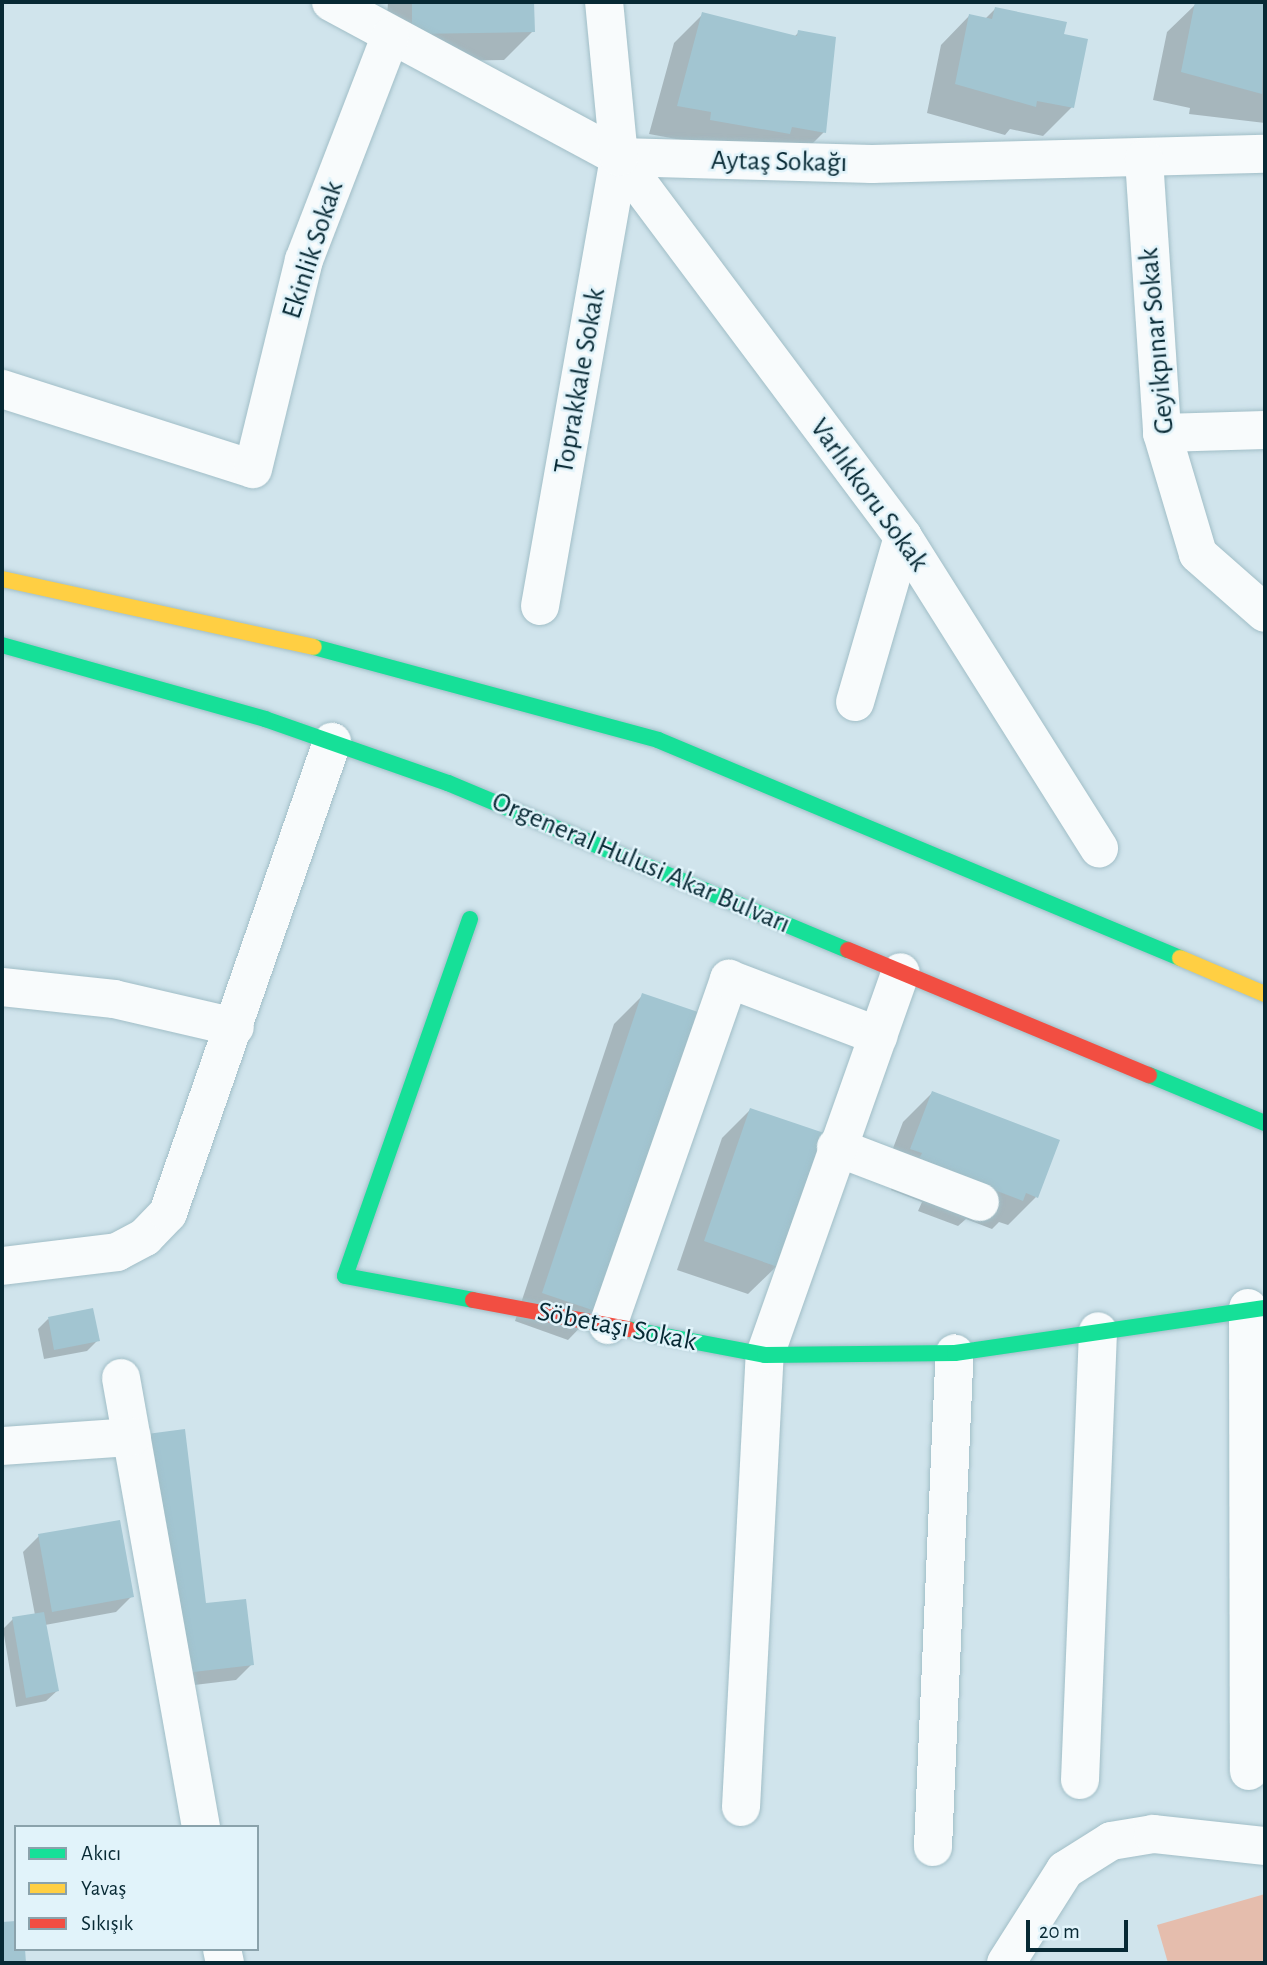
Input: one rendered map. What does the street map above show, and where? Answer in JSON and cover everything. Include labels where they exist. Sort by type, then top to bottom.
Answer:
[{"type":"main road","points":[[2,579],[390,664],[658,740],[1265,994]]},
{"type":"main road","name":"Orgeneral Hulusi Akar Bulvarı","points":[[2,645],[332,742],[499,804],[1265,1123]]},
{"type":"main road","name":"Söbetaşı Sokak","points":[[470,919],[345,1276],[765,1355],[955,1353],[1257,1308]]},
{"type":"street","name":"Aytaş Sokağı","points":[[331,2],[390,37],[619,157],[872,164],[1265,154]]},
{"type":"street","name":"Toprakkale Sokak","points":[[540,606],[619,157],[604,2]]},
{"type":"street","name":"Ekinlik Sokak","points":[[2,389],[253,469],[304,260],[390,37]]},
{"type":"street","name":"Varlıkkoru Sokak","points":[[619,157],[903,537],[1099,848]]},
{"type":"street","name":"Geyikpınar Sokak","points":[[1144,159],[1162,433],[1198,554],[1258,597]]},
{"type":"street","points":[[1162,433],[1265,429]]},
{"type":"street","points":[[855,702],[903,537]]},
{"type":"street","points":[[2,1266],[117,1252],[158,1226],[176,1198],[332,742]]},
{"type":"street","points":[[741,1807],[765,1355],[836,1147],[901,972]]},
{"type":"street","points":[[608,1325],[729,979],[878,1036]]},
{"type":"street","points":[[2,987],[114,999],[234,1027]]},
{"type":"street","points":[[836,1147],[980,1202]]},
{"type":"street","points":[[1249,1771],[1257,1308]]},
{"type":"street","points":[[1080,1780],[1098,1331]]},
{"type":"street","points":[[933,1847],[955,1353]]},
{"type":"street","points":[[121,1378],[201,1825]]},
{"type":"street","points":[[2,1446],[132,1437]]},
{"type":"street","points":[[1006,1963],[1065,1870],[1111,1841],[1153,1834],[1265,1846]]},
{"type":"shaded area","points":[[1265,1894],[1265,1963],[1168,1963],[1157,1925]]},
{"type":"building","points":[[412,2],[534,2],[535,32],[412,34]]},
{"type":"building","points":[[1195,2],[1265,3],[1262,94],[1181,72]]},
{"type":"building","points":[[995,7],[1067,22],[1064,34],[1088,39],[1074,108],[1037,101],[1036,107],[955,84],[969,14],[992,19]]},
{"type":"building","points":[[702,12],[797,36],[798,30],[836,37],[826,133],[792,127],[790,134],[710,120],[711,112],[677,106]]},
{"type":"building","points":[[642,993],[698,1012],[598,1312],[542,1293]]},
{"type":"building","points":[[932,1091],[1060,1140],[1038,1198],[1026,1193],[1023,1201],[918,1161],[922,1153],[910,1149]]},
{"type":"building","points":[[750,1108],[824,1133],[778,1267],[704,1241]]},
{"type":"building","points":[[93,1308],[100,1341],[54,1350],[48,1317]]},
{"type":"building","points":[[185,1429],[206,1603],[246,1599],[254,1665],[176,1674],[147,1434]]},
{"type":"building","points":[[120,1520],[134,1597],[52,1612],[38,1534]]},
{"type":"building","points":[[44,1612],[59,1691],[26,1698],[12,1617]]},
{"type":"building","points":[[14,1921],[14,1951],[25,1951],[26,1963],[2,1963],[2,1922]]},
{"type":"traffic: fast","points":[[2,645],[265,719],[448,783],[848,950]]},
{"type":"traffic: fast","points":[[314,647],[658,740],[1180,958]]},
{"type":"traffic: fast","points":[[470,919],[345,1276],[473,1300]]},
{"type":"traffic: fast","points":[[1149,1075],[1265,1123]]},
{"type":"traffic: fast","points":[[628,1329],[765,1355],[955,1353],[1265,1308]]},
{"type":"traffic: slow","points":[[2,579],[314,647]]},
{"type":"traffic: slow","points":[[1180,958],[1265,994]]},
{"type":"traffic: jam","points":[[848,950],[1149,1075]]},
{"type":"traffic: jam","points":[[473,1300],[628,1329]]}]
